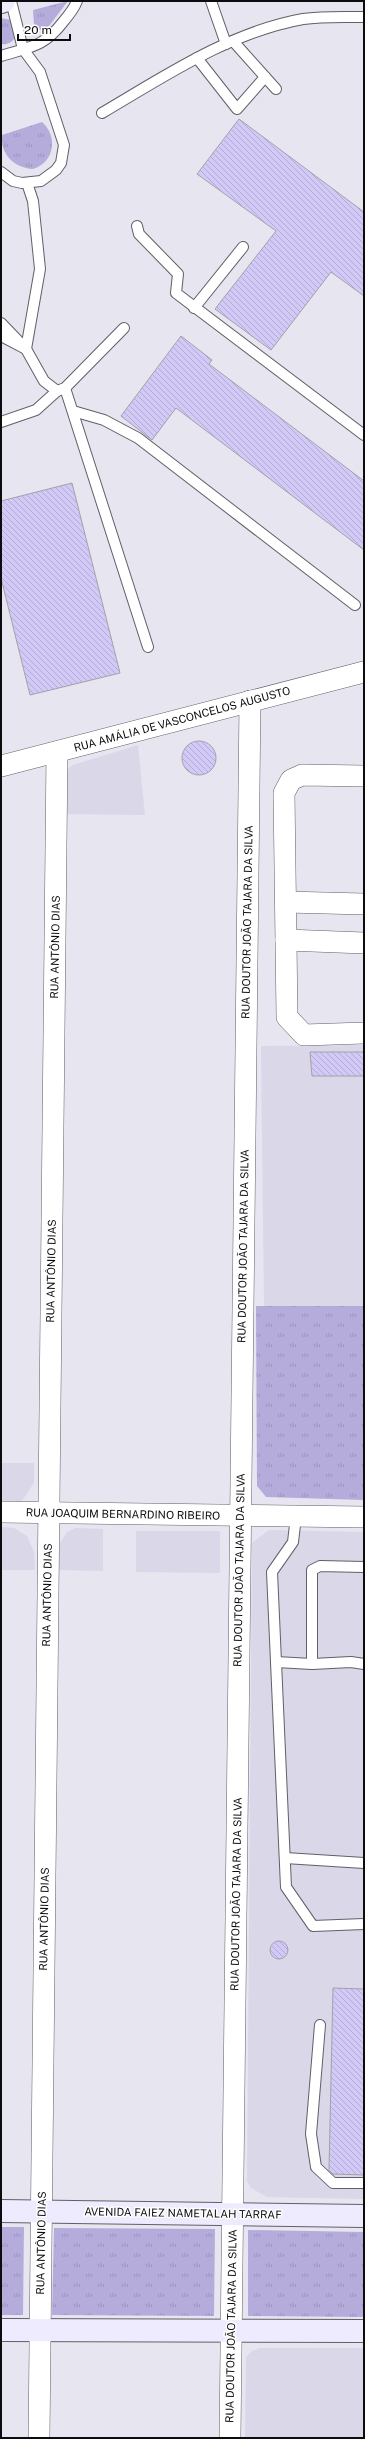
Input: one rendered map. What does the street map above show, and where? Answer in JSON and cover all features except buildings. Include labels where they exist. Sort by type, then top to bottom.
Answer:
[{"type":"street","name":"RUA AMÁLIA DE VASCONCELOS AUGUSTO","points":[[1,766],[364,672]]},
{"type":"street","name":"RUA DOUTOR JOÃO TAJARA DA SILVA","points":[[230,2438],[250,701]]},
{"type":"street","name":"RUA ANTÔNIO DIAS","points":[[39,2438],[57,752]]},
{"type":"street","points":[[364,776],[302,775],[291,780],[284,793],[287,1017],[304,1035],[364,1033]]},
{"type":"street","points":[[286,902],[364,904]]},
{"type":"street","points":[[286,940],[364,943]]},
{"type":"street","name":"RUA JOAQUIM BERNARDINO RIBEIRO","points":[[1,1512],[364,1517]]},
{"type":"street","name":"AVENIDA FAIEZ NAMETALAH TARRAF","points":[[1,2211],[364,2216]]},
{"type":"street","points":[[1,2330],[364,2332]]},
{"type":"lane","points":[[1,172],[13,181],[27,183],[41,181],[56,170],[61,163],[64,144],[40,72],[24,49],[11,1]]},
{"type":"lane","points":[[1,56],[42,43],[51,37],[75,8],[77,1]]},
{"type":"lane","points":[[211,1],[229,43],[276,89]]},
{"type":"lane","points":[[102,113],[197,58],[268,27],[304,19],[364,17]]},
{"type":"lane","points":[[197,58],[237,108],[265,77]]},
{"type":"lane","points":[[26,349],[40,269],[33,201],[27,183]]},
{"type":"lane","points":[[136,226],[139,234],[178,274],[176,293],[364,435]]},
{"type":"lane","points":[[194,308],[243,247]]},
{"type":"lane","points":[[1,323],[26,349],[44,381],[61,389],[73,412],[148,647]]},
{"type":"lane","points":[[1,422],[36,410],[61,389],[124,328]]},
{"type":"lane","points":[[1,336],[26,349]]},
{"type":"lane","points":[[73,412],[104,420],[138,438],[355,605]]},
{"type":"lane","points":[[296,1516],[294,1542],[272,1572],[286,1887],[313,1926],[364,1924]]},
{"type":"lane","points":[[312,1664],[312,1570],[320,1566],[364,1567]]},
{"type":"lane","points":[[276,1662],[312,1664],[351,1662],[364,1664]]},
{"type":"lane","points":[[285,1858],[364,1863]]},
{"type":"lane","points":[[320,2025],[311,2134],[316,2167],[333,2183],[364,2183]]},
{"type":"shaded area","points":[[138,745],[145,815],[66,814],[64,776],[69,768],[73,765]]},
{"type":"shaded area","points":[[364,1045],[364,1306],[264,1306],[261,1046]]},
{"type":"shaded area","points":[[1,1463],[34,1463],[34,1483],[21,1502],[1,1505]]},
{"type":"shaded area","points":[[1,1527],[14,1528],[27,1536],[34,1552],[35,1570],[1,1570]]},
{"type":"shaded area","points":[[76,1528],[103,1529],[103,1571],[58,1570],[60,1543],[67,1532]]},
{"type":"shaded area","points":[[269,1530],[364,1532],[364,2199],[267,2197],[251,2188],[247,2181],[252,1543]]},
{"type":"shaded area","points":[[136,1531],[220,1531],[220,1573],[136,1572]]},
{"type":"shaded area","points":[[260,2348],[364,2348],[364,2438],[245,2438],[246,2357],[252,2351]]},
{"type":"green space","points":[[68,1],[49,26],[40,30],[34,25],[33,10]]},
{"type":"green space","points":[[1,18],[11,20],[17,34],[13,41],[6,44],[1,44]]},
{"type":"green space","points":[[42,122],[47,128],[52,141],[50,155],[46,161],[33,169],[14,163],[3,148],[2,135]]},
{"type":"green space","points":[[256,1306],[364,1306],[364,1500],[266,1497],[257,1486]]},
{"type":"green space","points":[[1,2227],[24,2227],[23,2315],[1,2315]]},
{"type":"green space","points":[[54,2228],[215,2229],[214,2316],[52,2315]]},
{"type":"green space","points":[[248,2230],[364,2232],[364,2317],[248,2316]]}]
